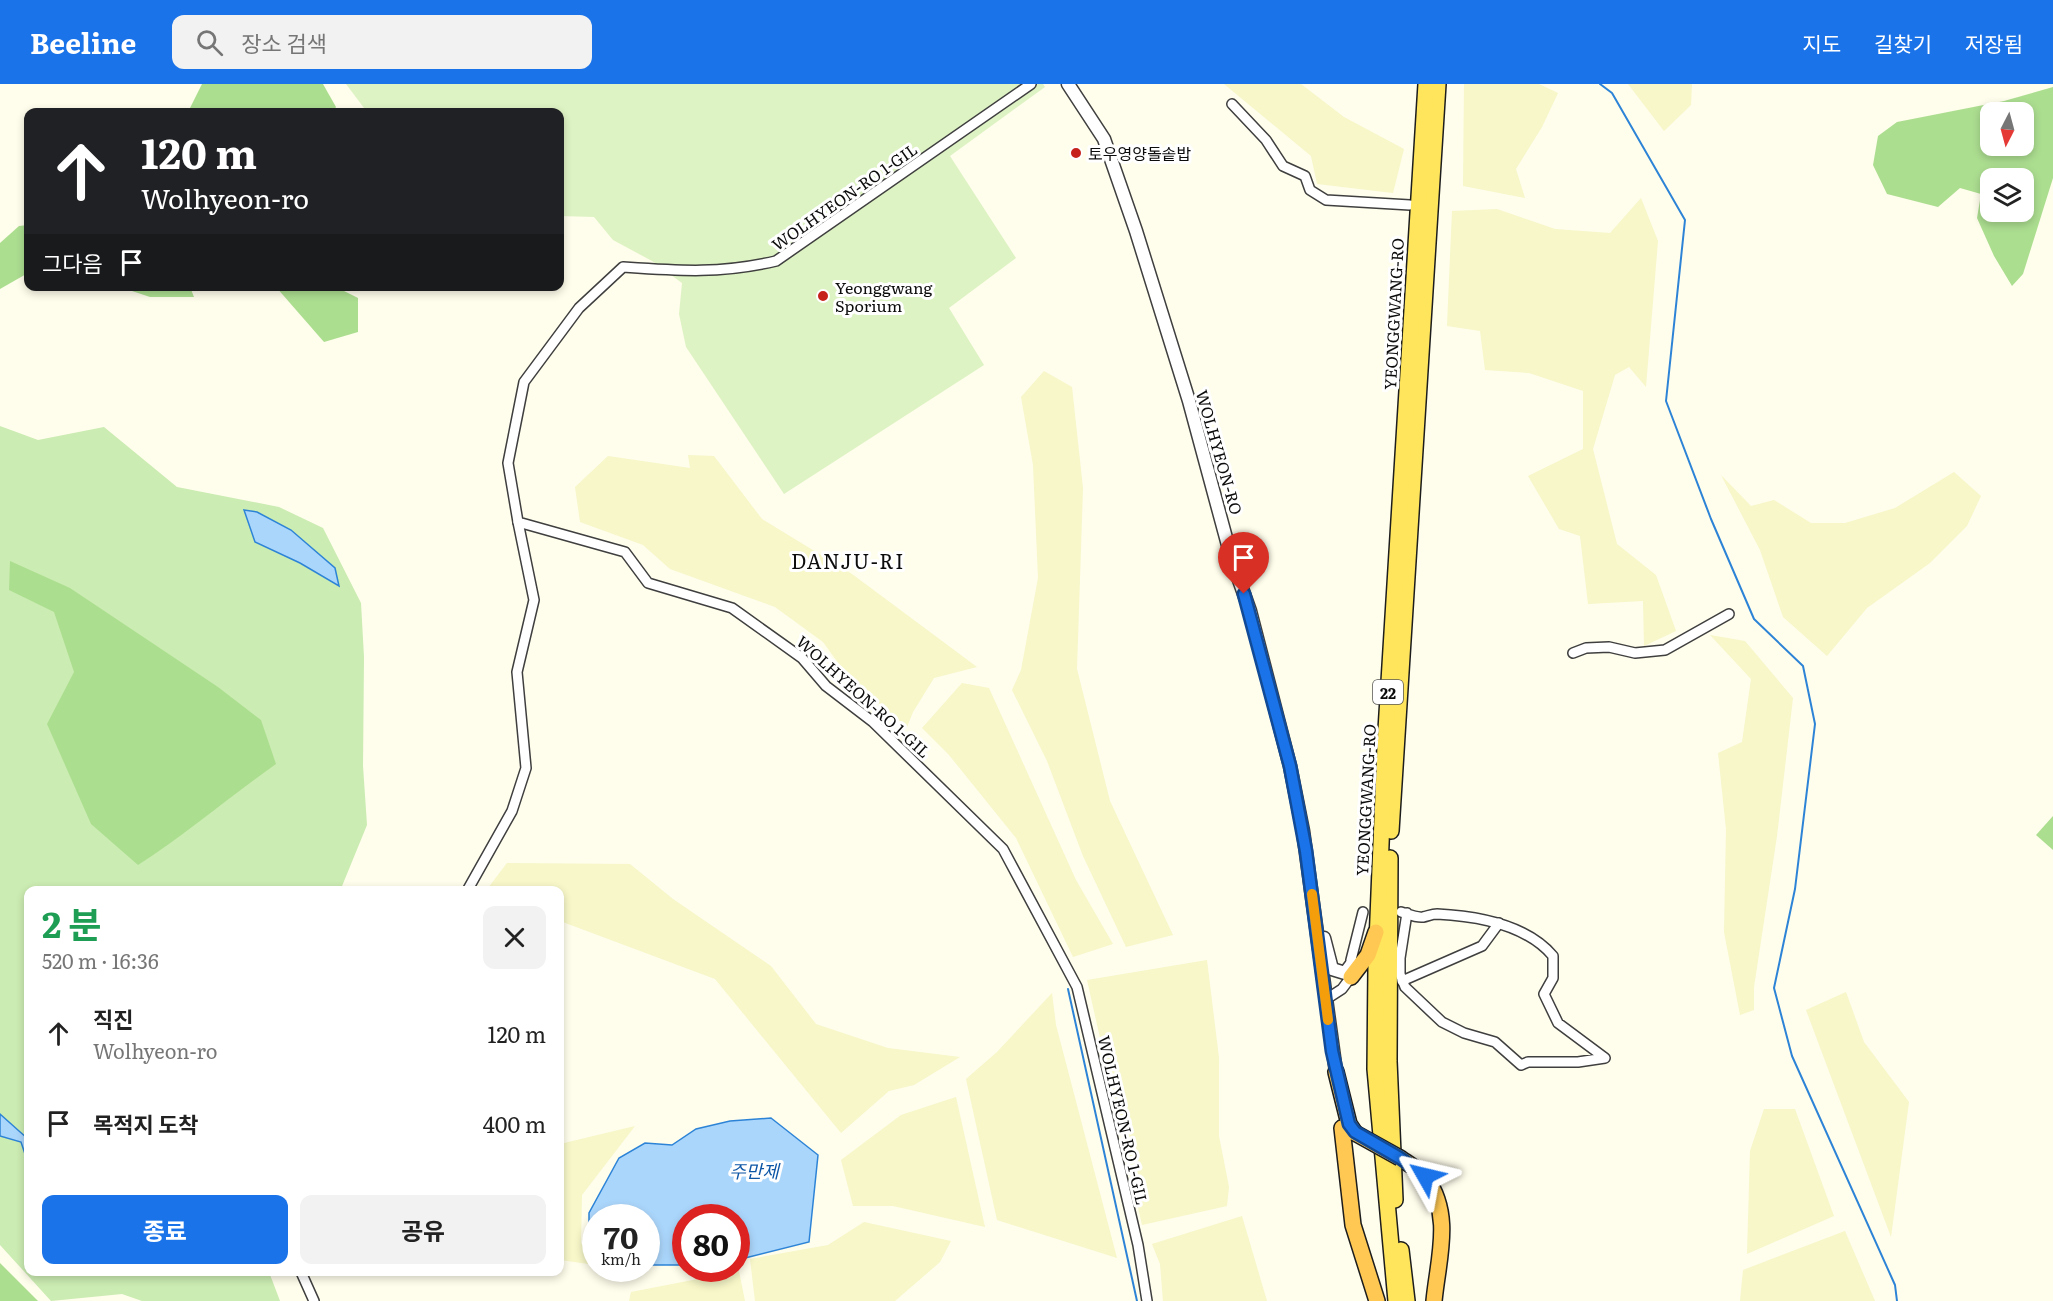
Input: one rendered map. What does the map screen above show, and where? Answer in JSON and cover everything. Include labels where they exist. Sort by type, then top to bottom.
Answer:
[{"type":"highway","points":[[1351,971],[1368,955],[1376,932]]},
{"type":"highway","points":[[1336,1072],[1349,1124],[1353,1225],[1377,1301]]},
{"type":"highway","points":[[1348,1130],[1400,1158],[1425,1176],[1437,1197],[1443,1223],[1434,1301]]},
{"type":"main road","name":"YEONGGWANG-RO","points":[[1396,1301],[1376,1069],[1376,932],[1386,725],[1426,84]]},
{"type":"main road","name":"YEONGGWANG-RO","points":[[1407,1301],[1396,1207],[1390,1118],[1390,866],[1438,84]]},
{"type":"street","name":"WOLHYEON-RO 1-GIL","points":[[1030,84],[776,261],[740,269],[697,273],[623,267],[579,308],[524,382],[508,463],[518,522],[625,552],[648,583],[732,608],[802,658],[826,686],[873,722],[1003,849],[1077,987],[1138,1245],[1147,1301]]},
{"type":"street","name":"WOLHYEON-RO","points":[[1068,84],[1104,139],[1136,231],[1190,401],[1232,560],[1250,611],[1290,766],[1312,892],[1336,1072]]},
{"type":"street","points":[[1232,104],[1266,140],[1282,166],[1305,176],[1310,190],[1326,200],[1410,206]]},
{"type":"street","points":[[471,886],[512,811],[526,768],[517,672],[534,600],[518,522]]},
{"type":"street","points":[[1573,653],[1586,648],[1609,647],[1635,653],[1665,650],[1729,614]]},
{"type":"street","points":[[1312,892],[1332,969],[1345,973],[1351,971]]},
{"type":"street","points":[[1325,1000],[1342,989],[1351,971],[1363,912]]},
{"type":"street","points":[[1404,913],[1421,918],[1434,914],[1492,920],[1499,923],[1544,945],[1553,957],[1553,978],[1544,994],[1552,1013],[1558,1023],[1605,1058],[1521,1065],[1495,1042],[1464,1033],[1442,1022],[1402,981],[1400,958],[1404,913]]},
{"type":"street","points":[[1402,981],[1482,946],[1499,923]]},
{"type":"street","points":[[304,1276],[314,1301]]},
{"type":"green space","points":[[202,84],[323,84],[336,107],[335,108],[190,108]]},
{"type":"green space","name":"Yeonggwang Sporium","points":[[346,84],[1043,84],[1045,87],[950,156],[1016,258],[949,308],[984,365],[784,494],[686,347],[679,314],[682,283],[652,261],[613,240],[594,217],[564,216],[564,108],[364,108]]},
{"type":"green space","points":[[1224,84],[1301,84],[1344,117],[1404,149],[1393,193],[1317,184],[1311,156]]},
{"type":"green space","points":[[1464,84],[1539,84],[1558,93],[1542,127],[1516,169],[1525,198],[1463,186]]},
{"type":"green space","points":[[1628,84],[1692,84],[1691,105],[1664,131]]},
{"type":"green space","points":[[2053,87],[2053,178],[2023,274],[2012,286],[1994,256],[1977,218],[1980,200],[1980,222],[2034,222],[2034,168],[1980,168],[1980,194],[1960,188],[1938,207],[1887,194],[1873,165],[1878,136],[1897,122],[1980,106],[1980,156],[2034,156],[2034,102],[1999,102]]},
{"type":"green space","points":[[1641,198],[1658,241],[1646,387],[1629,367],[1615,375],[1593,449],[1617,544],[1656,575],[1676,631],[1644,646],[1643,601],[1588,604],[1580,536],[1559,529],[1528,476],[1583,449],[1583,391],[1529,373],[1485,370],[1480,331],[1447,326],[1452,211],[1497,209],[1555,229],[1610,233]]},
{"type":"green space","points":[[24,225],[24,275],[0,289],[0,243],[19,226]]},
{"type":"green space","points":[[132,291],[192,291],[194,297],[150,297]]},
{"type":"green space","points":[[279,291],[344,291],[358,298],[358,332],[324,342]]},
{"type":"green space","points":[[1044,371],[1072,387],[1083,488],[1077,669],[1110,801],[1173,935],[1126,947],[1083,856],[1047,761],[1012,690],[1021,670],[1038,578],[1033,465],[1021,397]]},
{"type":"green space","points":[[0,426],[38,440],[104,427],[177,487],[279,507],[323,528],[361,603],[364,657],[363,766],[367,825],[342,886],[24,886],[24,1271],[0,1245]]},
{"type":"green space","points":[[688,455],[714,456],[762,519],[852,574],[977,667],[934,678],[913,712],[907,727],[849,678],[823,642],[775,607],[670,569],[643,545],[580,522],[575,487],[608,456],[690,468]]},
{"type":"green space","points":[[1954,472],[1981,496],[1967,526],[1930,563],[1867,608],[1827,656],[1783,617],[1760,550],[1721,475],[1751,506],[1774,500],[1811,523],[1845,523],[1895,508]]},
{"type":"green space","points":[[10,561],[70,588],[218,687],[261,720],[276,764],[138,865],[91,824],[47,724],[74,672],[54,612],[9,590]]},
{"type":"green space","points":[[1710,635],[1745,641],[1793,698],[1777,836],[1754,987],[1754,1010],[1740,1015],[1724,932],[1726,829],[1718,753],[1742,742],[1751,679]]},
{"type":"green space","points":[[962,683],[989,688],[1076,880],[1113,944],[1073,957],[1016,838],[949,755],[922,728]]},
{"type":"green space","points":[[2053,816],[2053,850],[2036,835]]},
{"type":"green space","points":[[507,863],[630,864],[673,899],[771,966],[816,1024],[888,1048],[960,1057],[914,1085],[889,1091],[841,1133],[715,979],[564,922],[564,886],[490,886]]},
{"type":"green space","points":[[1207,960],[1219,1058],[1219,1136],[1229,1187],[1227,1206],[1142,1225],[1087,980]]},
{"type":"green space","points":[[1846,992],[1864,1042],[1909,1102],[1891,1237],[1806,1010]]},
{"type":"green space","points":[[1052,993],[1056,1025],[1117,1258],[997,1220],[966,1079],[997,1052]]},
{"type":"green space","points":[[956,1097],[985,1227],[893,1206],[853,1206],[841,1160],[901,1115]]},
{"type":"green space","points":[[1764,1109],[1795,1109],[1834,1216],[1747,1254],[1750,1151]]},
{"type":"green space","points":[[635,1126],[582,1195],[582,1263],[564,1261],[564,1143]]},
{"type":"green space","points":[[1242,1216],[1267,1301],[1163,1301],[1160,1264],[1152,1244]]},
{"type":"green space","points":[[864,1222],[951,1241],[940,1262],[895,1301],[755,1301],[750,1259],[828,1245]]},
{"type":"green space","points":[[1845,1231],[1875,1301],[1740,1301],[1743,1270]]},
{"type":"green space","points":[[0,1263],[38,1301],[0,1301]]},
{"type":"green space","points":[[28,1276],[271,1276],[280,1301],[142,1301],[122,1294],[51,1301]]},
{"type":"green space","points":[[682,1282],[741,1282],[745,1301],[629,1301],[631,1292]]},
{"type":"water","points":[[244,510],[257,512],[291,530],[335,568],[339,586],[300,563],[255,542]]},
{"type":"water","points":[[0,1114],[24,1135],[24,1151],[21,1142],[0,1136]]},
{"type":"water","name":"주만제","points":[[771,1118],[818,1155],[809,1242],[750,1257],[750,1204],[672,1204],[672,1265],[660,1265],[660,1204],[594,1204],[619,1158],[645,1143],[672,1145],[696,1129],[730,1121]]},
{"type":"waterway","points":[[1600,84],[1612,93],[1685,220],[1666,401],[1711,519],[1754,619],[1803,666],[1815,724],[1795,889],[1774,988],[1792,1056],[1895,1285],[1897,1301]]},
{"type":"waterway","points":[[1068,989],[1137,1301]]},
{"type":"slow traffic","points":[[1312,894],[1328,1020]]},
{"type":"place","name":"토우영양돌솥밥","points":[[1076,153]]},
{"type":"place","name":"Yeonggwang Sporium","points":[[823,296]]},
{"type":"district","name":"DANJU-RI","points":[[848,560]]},
{"type":"route","points":[[1244,594],[1276,722],[1290,766],[1306,851],[1332,1051],[1349,1124],[1355,1132],[1400,1158],[1425,1176]]}]
